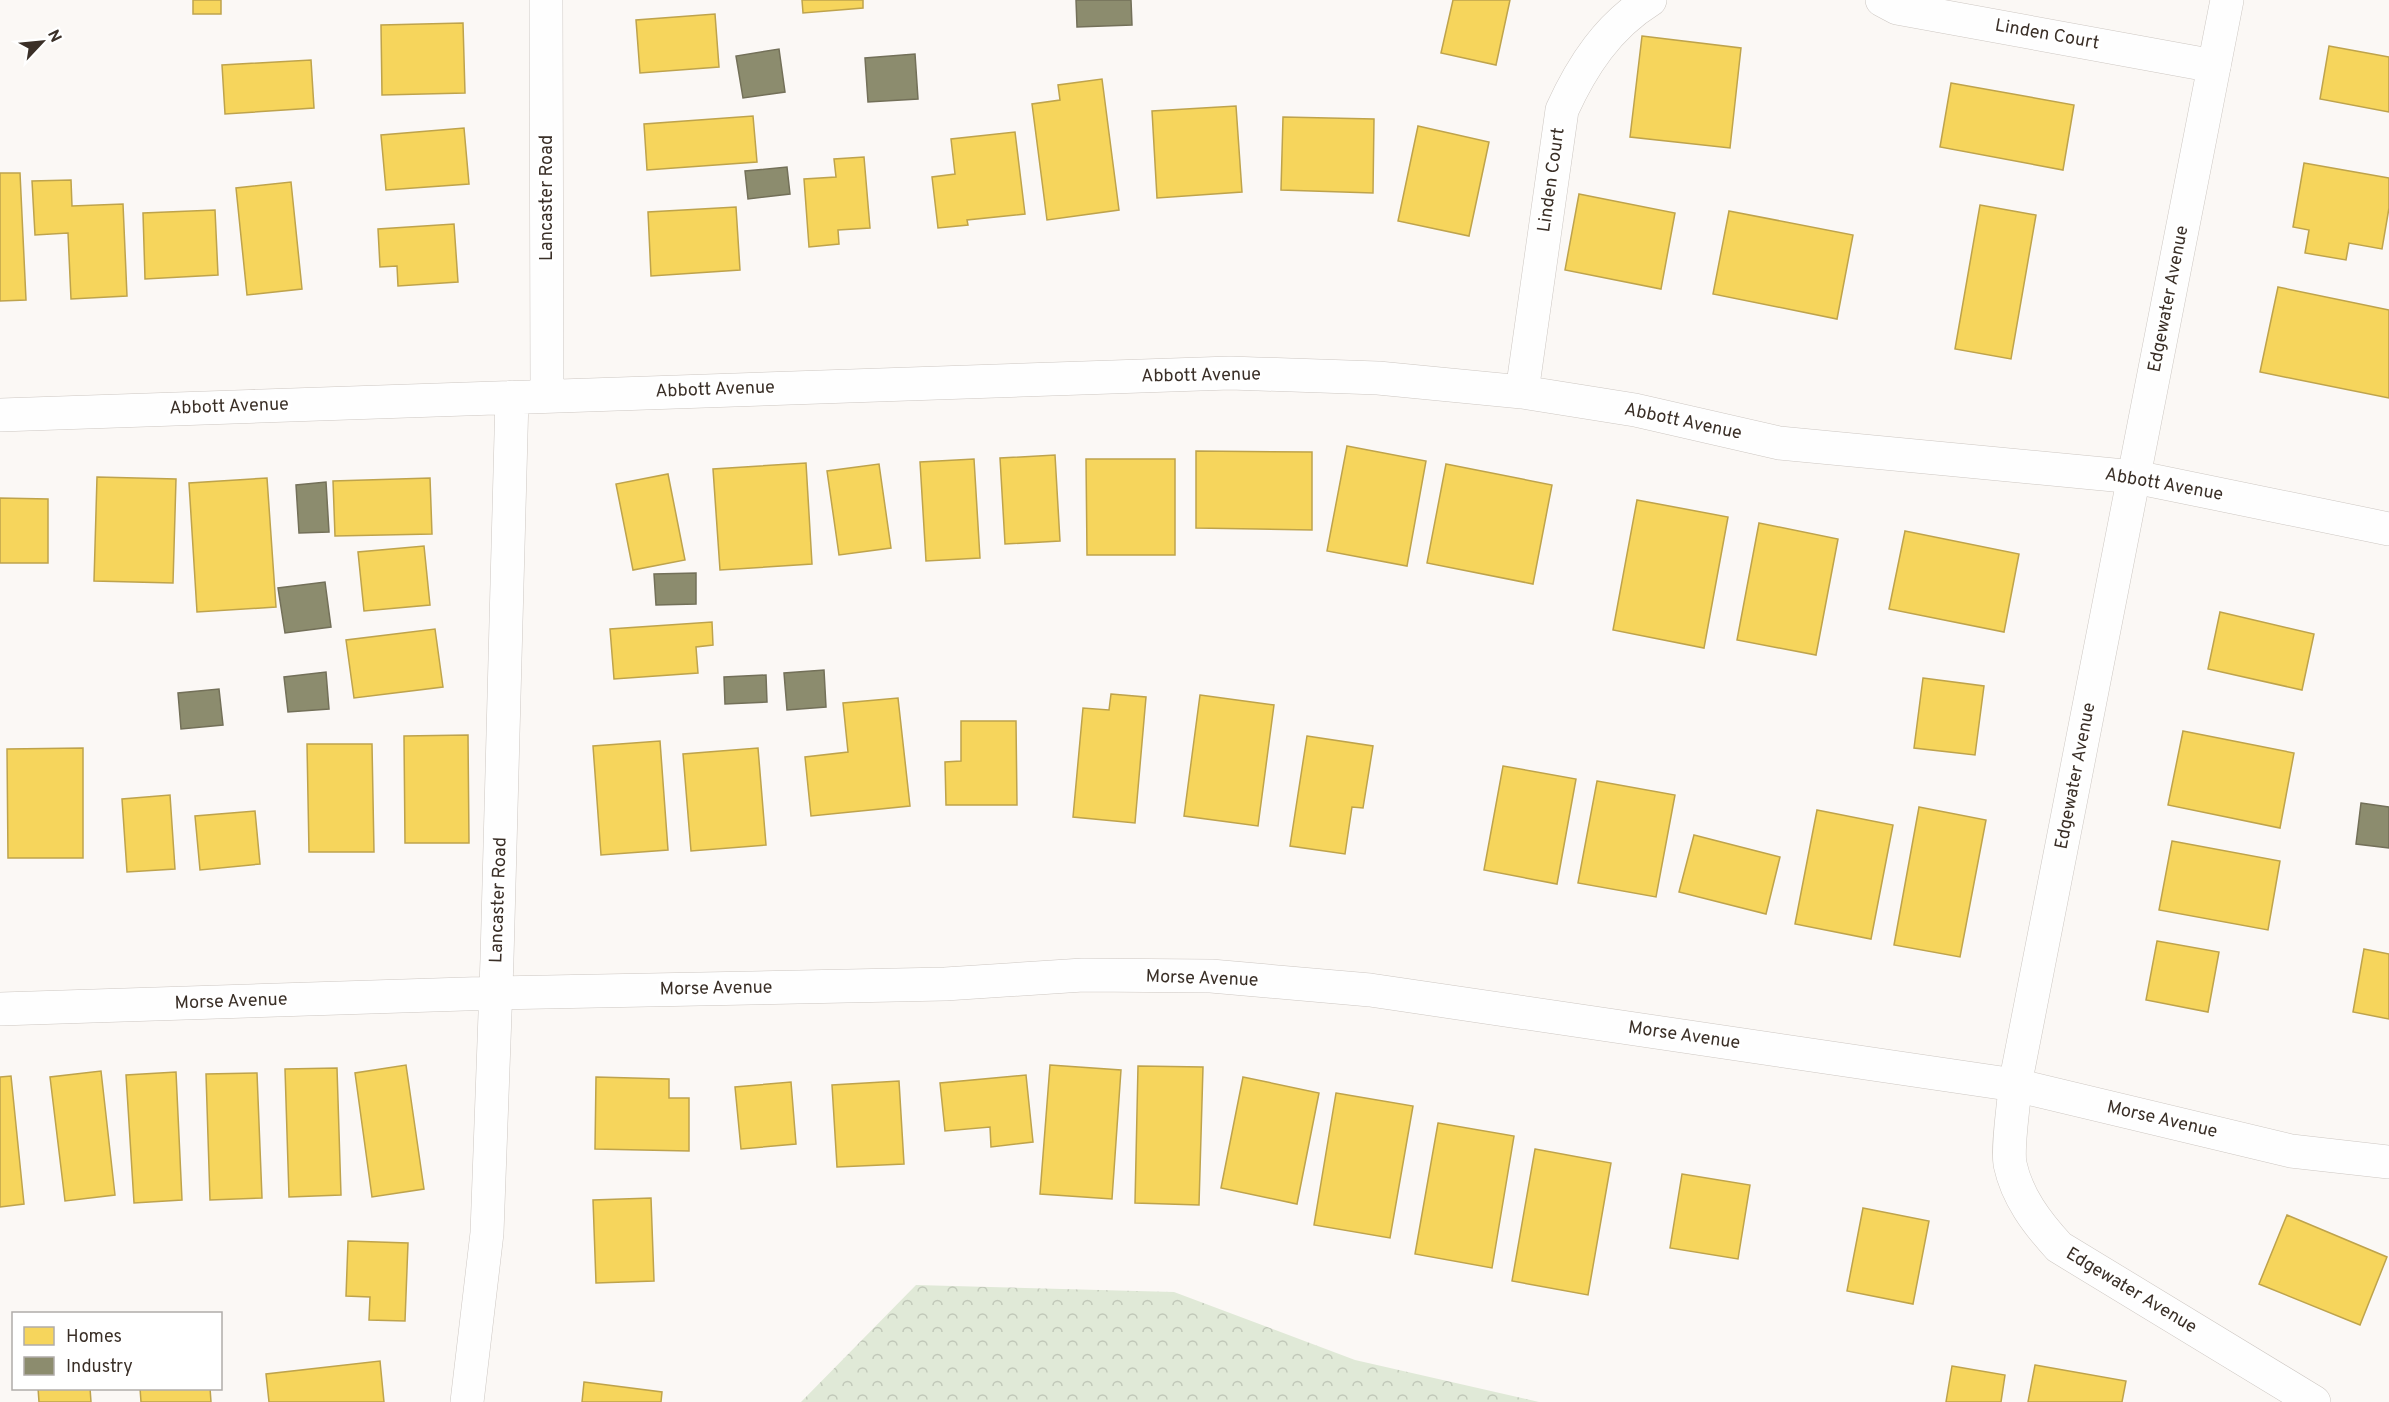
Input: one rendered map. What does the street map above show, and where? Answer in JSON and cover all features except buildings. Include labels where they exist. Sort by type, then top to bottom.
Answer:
[{"type":"street","name":"Lancaster Road","points":[[546,0],[547,396]]},
{"type":"street","name":"Linden Court","points":[[1522,392],[1562,110],[1579,72],[1609,33],[1650,0]]},
{"type":"street","name":"Linden Court","points":[[1882,0],[1897,8],[2214,66]]},
{"type":"street","name":"Edgewater Avenue","points":[[2228,0],[2015,1085],[2010,1163],[2020,1192],[2034,1220],[2059,1247],[2314,1402]]},
{"type":"street","name":"Abbott Avenue","points":[[0,415],[1230,374],[1378,378],[1522,392],[1635,410],[1779,443],[2135,477],[2389,529]]},
{"type":"street","name":"Lancaster Road","points":[[466,1402],[487,1233],[496,993],[512,397]]},
{"type":"street","name":"Morse Avenue","points":[[0,1009],[496,993],[945,984],[1083,975],[1211,976],[1370,990],[2015,1085],[2291,1151],[2389,1162]]},
{"type":"green space","points":[[916,1285],[1174,1292],[1355,1360],[1539,1402],[801,1402]]}]
